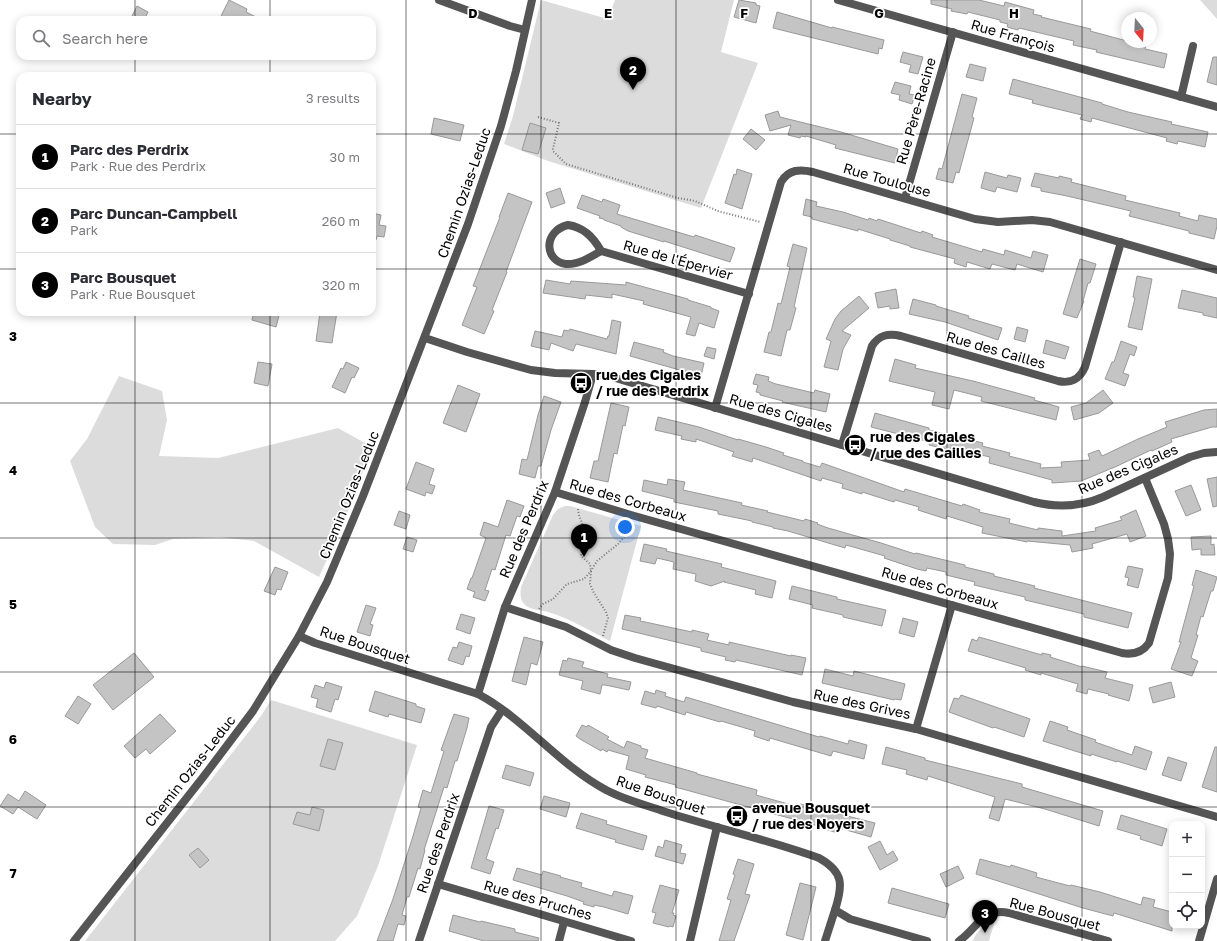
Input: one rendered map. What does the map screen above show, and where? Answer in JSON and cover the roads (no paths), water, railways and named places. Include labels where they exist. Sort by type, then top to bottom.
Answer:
[{"type":"street","points":[[439,0],[510,26],[526,30]]},
{"type":"street","name":"Chemin Ozias-Leduc","points":[[74,941],[238,733],[263,696],[299,636],[326,582],[345,542],[468,224],[489,163],[509,96],[532,0]]},
{"type":"street","name":"Rue François","points":[[838,0],[1217,107]]},
{"type":"street","name":"Rue Père-Racine","points":[[905,198],[953,32]]},
{"type":"street","points":[[1181,96],[1193,46]]},
{"type":"street","name":"Rue Toulouse","points":[[715,408],[781,182],[788,174],[796,171],[803,170],[813,172],[975,219],[998,222],[1040,220],[1059,224],[1217,270]]},
{"type":"street","name":"Rue de l'Épervier","points":[[601,251],[590,258],[573,264],[566,264],[559,262],[553,257],[549,244],[555,231],[568,225],[575,226],[589,234],[601,251],[749,294]]},
{"type":"street","name":"Rue des Cailles","points":[[842,445],[872,346],[879,338],[886,335],[893,334],[901,336],[1058,381],[1066,382],[1076,379],[1082,374],[1085,367],[1121,242]]},
{"type":"street","name":"Rue des Cigales","points":[[425,338],[460,350],[531,370],[555,373],[593,374],[612,377],[1034,502],[1050,505],[1073,506],[1088,503],[1190,457],[1204,453],[1217,452]]},
{"type":"street","name":"Rue des Perdrix","points":[[478,694],[505,607],[555,492],[593,374]]},
{"type":"street","name":"Rue des Corbeaux","points":[[555,492],[631,515],[1122,653],[1132,654],[1142,651],[1149,643],[1168,578],[1170,554],[1164,524],[1145,478]]},
{"type":"street","points":[[916,729],[952,605]]},
{"type":"street","name":"Rue des Grives","points":[[505,607],[566,627],[600,645],[635,658],[775,698],[916,729],[1217,817]]},
{"type":"street","name":"Rue Bousquet","points":[[299,636],[315,643],[478,694],[502,710],[537,737],[563,760],[604,789],[625,798],[819,858],[829,864],[838,874],[841,891],[825,941]]},
{"type":"street","name":"Rue des Perdrix","points":[[419,941],[491,727],[502,710]]},
{"type":"street","points":[[690,941],[717,827]]},
{"type":"street","points":[[1199,941],[1217,879]]},
{"type":"street","name":"Rue des Pruches","points":[[438,884],[631,941]]},
{"type":"street","points":[[835,910],[850,919],[927,941]]},
{"type":"street","name":"Rue Bousquet","points":[[959,941],[982,919],[993,913],[1001,912],[1108,941]]},
{"type":"street","points":[[559,941],[564,922]]},
{"type":"place","name":"Parc Duncan-Campbell","points":[[633,90]]},
{"type":"place","name":"rue des Cigales / rue des Perdrix","points":[[581,383]]},
{"type":"place","name":"rue des Cigales / rue des Cailles","points":[[855,445]]},
{"type":"place","name":"Parc des Perdrix","points":[[584,557]]},
{"type":"place","name":"avenue Bousquet / rue des Noyers","points":[[737,816]]},
{"type":"place","name":"Parc Bousquet","points":[[985,933]]}]
